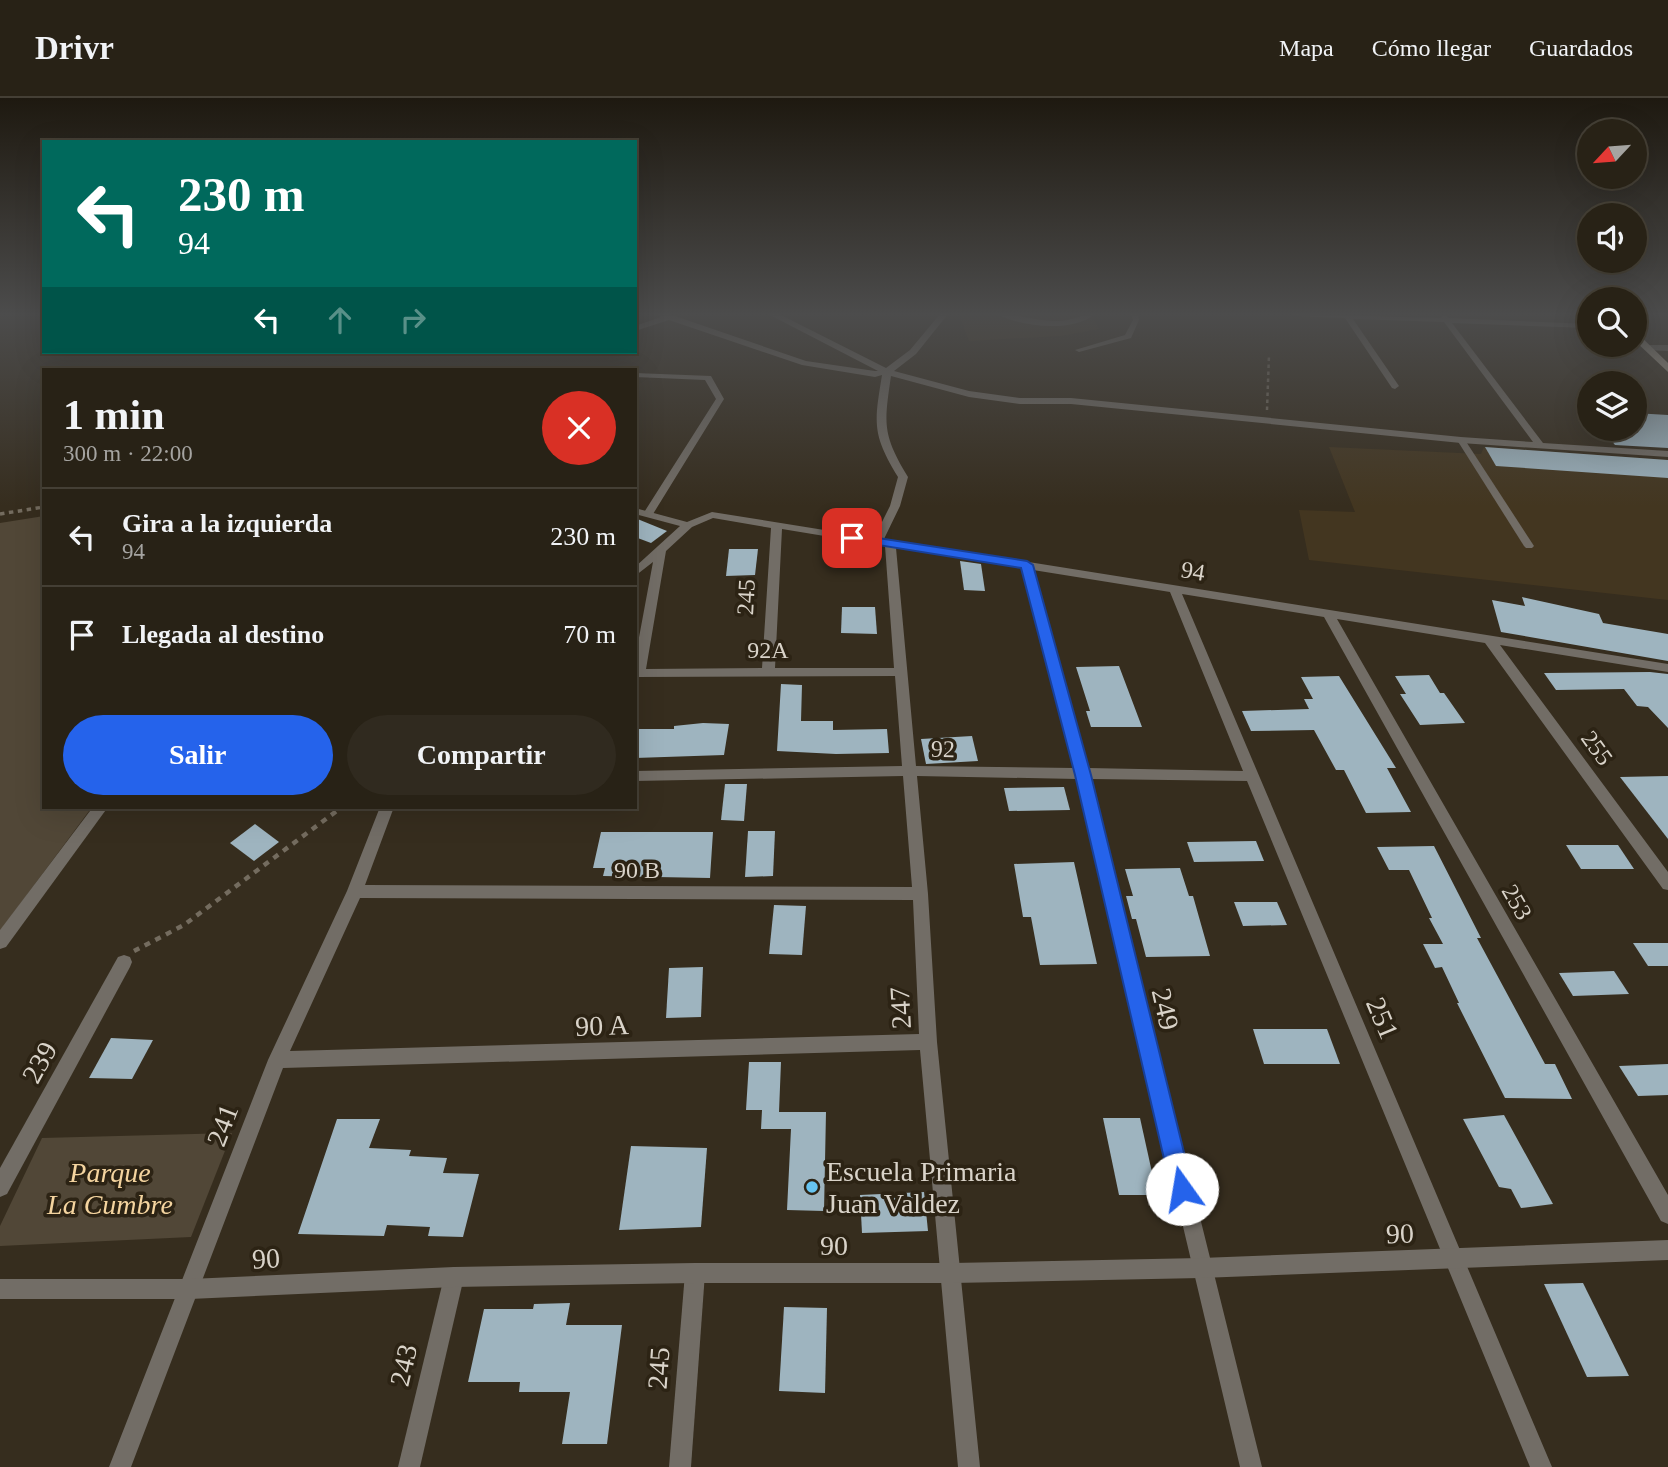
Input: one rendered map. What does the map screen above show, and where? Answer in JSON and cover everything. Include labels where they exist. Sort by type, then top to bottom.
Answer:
[{"type":"street","points":[[883,543],[903,477],[886,449],[880,418],[886,378]]},
{"type":"street","points":[[909,378],[969,394],[1007,399],[1071,401],[1461,440],[1668,454]]},
{"type":"street","points":[[1389,378],[1395,386]]},
{"type":"street","points":[[1490,378],[1540,444]]},
{"type":"street","points":[[637,511],[688,525]]},
{"type":"street","name":"94","points":[[688,525],[712,515],[777,524],[1668,668]]},
{"type":"street","name":"245","points":[[768,673],[777,524]]},
{"type":"street","points":[[637,571],[688,525]]},
{"type":"street","name":"247","points":[[883,543],[900,672],[920,894],[928,1042],[969,1467]]},
{"type":"street","points":[[637,673],[661,551]]},
{"type":"street","name":"249","points":[[1027,565],[1083,775],[1251,1467]]},
{"type":"street","name":"251","points":[[1175,590],[1250,775],[1458,1259],[1541,1467]]},
{"type":"street","name":"253","points":[[1327,612],[1668,1214]]},
{"type":"street","name":"255","points":[[1489,639],[1668,884]]},
{"type":"street","name":"92A","points":[[637,673],[900,672]]},
{"type":"street","name":"92","points":[[637,776],[909,771],[1250,775]]},
{"type":"street","points":[[0,942],[99,809]]},
{"type":"street","name":"241","points":[[120,1467],[277,1060],[355,891],[386,809]]},
{"type":"street","name":"90 B","points":[[355,891],[920,894]]},
{"type":"street","name":"239","points":[[0,1187],[124,961]]},
{"type":"street","name":"90 A","points":[[277,1060],[928,1042]]},
{"type":"street","name":"90","points":[[0,1289],[190,1289],[454,1277],[1201,1268],[1668,1250]]},
{"type":"street","name":"245","points":[[680,1467],[695,1273]]},
{"type":"street","name":"243","points":[[409,1467],[454,1277]]},
{"type":"lane","points":[[648,514],[720,399],[708,378],[705,378]]},
{"type":"lane","points":[[1461,440],[1529,546]]},
{"type":"path","points":[[1266,421],[1268,378]]},
{"type":"path","points":[[0,514],[42,507]]},
{"type":"path","points":[[124,961],[137,947],[184,925],[339,809]]},
{"type":"shaded area","points":[[1329,447],[1481,454],[1484,447],[1668,460],[1668,600],[1309,560],[1299,510],[1355,512]]},
{"type":"green space","points":[[42,516],[42,809],[91,809],[0,931],[0,523]]},
{"type":"green space","name":"Parque La Cumbre","points":[[232,1133],[191,1237],[0,1246],[0,1226],[42,1138]]},
{"type":"building","points":[[1647,414],[1668,415],[1668,448],[1615,445],[1612,441],[1647,441]]},
{"type":"building","points":[[1485,447],[1668,460],[1668,478],[1496,466]]},
{"type":"building","points":[[637,519],[667,531],[651,543],[637,538]]},
{"type":"building","points":[[729,549],[758,549],[755,575],[726,576]]},
{"type":"building","points":[[960,561],[981,564],[985,591],[964,590]]},
{"type":"building","points":[[1522,597],[1599,614],[1603,623],[1668,634],[1668,661],[1501,632],[1492,600],[1525,606]]},
{"type":"building","points":[[842,607],[875,607],[877,634],[841,633]]},
{"type":"building","points":[[1119,666],[1142,727],[1091,727],[1086,711],[1090,711],[1076,667]]},
{"type":"building","points":[[1544,673],[1668,674],[1668,728],[1648,707],[1637,706],[1624,689],[1556,690]]},
{"type":"building","points":[[1429,675],[1465,723],[1420,725],[1400,694],[1406,694],[1395,676]]},
{"type":"building","points":[[1339,676],[1396,768],[1387,768],[1411,812],[1366,813],[1344,770],[1336,770],[1314,730],[1251,731],[1242,711],[1309,709],[1304,699],[1313,699],[1301,677]]},
{"type":"building","points":[[781,684],[802,685],[801,721],[833,721],[833,730],[887,729],[889,753],[777,751]]},
{"type":"building","points":[[729,724],[724,755],[637,758],[637,729],[674,729],[674,726]]},
{"type":"building","points":[[972,736],[978,761],[926,764],[921,739]]},
{"type":"building","points":[[1668,776],[1668,839],[1620,777]]},
{"type":"building","points":[[725,784],[747,784],[744,821],[721,820]]},
{"type":"building","points":[[1064,787],[1070,810],[1009,811],[1004,788]]},
{"type":"building","points":[[255,824],[279,842],[254,861],[230,843]]},
{"type":"building","points":[[748,831],[775,831],[773,876],[745,877]]},
{"type":"building","points":[[601,832],[713,832],[710,878],[603,876],[605,868],[593,868]]},
{"type":"building","points":[[1256,841],[1264,861],[1194,862],[1187,842]]},
{"type":"building","points":[[1566,845],[1618,845],[1634,869],[1581,869]]},
{"type":"building","points":[[1434,846],[1481,938],[1477,938],[1545,1064],[1555,1064],[1572,1099],[1505,1098],[1442,967],[1435,968],[1423,944],[1443,944],[1409,870],[1389,870],[1377,847]]},
{"type":"building","points":[[1074,862],[1097,964],[1040,965],[1031,917],[1023,917],[1014,864]]},
{"type":"building","points":[[1180,868],[1189,896],[1193,896],[1210,956],[1146,957],[1136,919],[1132,919],[1126,896],[1133,896],[1125,869]]},
{"type":"building","points":[[1234,902],[1277,902],[1287,925],[1243,926]]},
{"type":"building","points":[[774,905],[806,906],[802,955],[769,954]]},
{"type":"building","points":[[1633,943],[1668,943],[1668,966],[1648,966]]},
{"type":"building","points":[[703,967],[701,1017],[666,1018],[669,968]]},
{"type":"building","points":[[1614,971],[1629,994],[1573,996],[1559,973]]},
{"type":"building","points":[[1253,1029],[1327,1029],[1340,1064],[1264,1064]]},
{"type":"building","points":[[111,1038],[153,1040],[132,1079],[89,1078]]},
{"type":"building","points":[[749,1062],[781,1062],[779,1112],[826,1112],[824,1211],[787,1210],[791,1129],[761,1129],[762,1110],[746,1110]]},
{"type":"building","points":[[1668,1064],[1668,1095],[1638,1096],[1619,1066]]},
{"type":"building","points":[[1504,1115],[1553,1204],[1521,1208],[1511,1189],[1499,1187],[1463,1119]]},
{"type":"building","points":[[1103,1118],[1140,1118],[1157,1195],[1119,1195]]},
{"type":"building","points":[[337,1119],[380,1119],[369,1148],[411,1150],[409,1156],[447,1158],[443,1173],[479,1174],[463,1237],[428,1236],[430,1227],[387,1225],[384,1236],[298,1234]]},
{"type":"building","points":[[631,1146],[707,1148],[701,1227],[619,1230]]},
{"type":"building","points":[[924,1192],[928,1231],[862,1233],[860,1195]]},
{"type":"building","points":[[1583,1283],[1629,1376],[1587,1377],[1544,1284]]},
{"type":"building","points":[[570,1303],[566,1325],[622,1325],[607,1444],[562,1444],[570,1392],[519,1392],[520,1382],[468,1382],[484,1309],[533,1309],[534,1304]]},
{"type":"building","points":[[784,1307],[827,1308],[825,1393],[779,1391]]},
{"type":"place","name":"Escuela Primaria Juan Valdez","points":[[812,1187]]},
{"type":"route","points":[[852,538],[1027,565],[1083,775],[1182,1189]]}]
